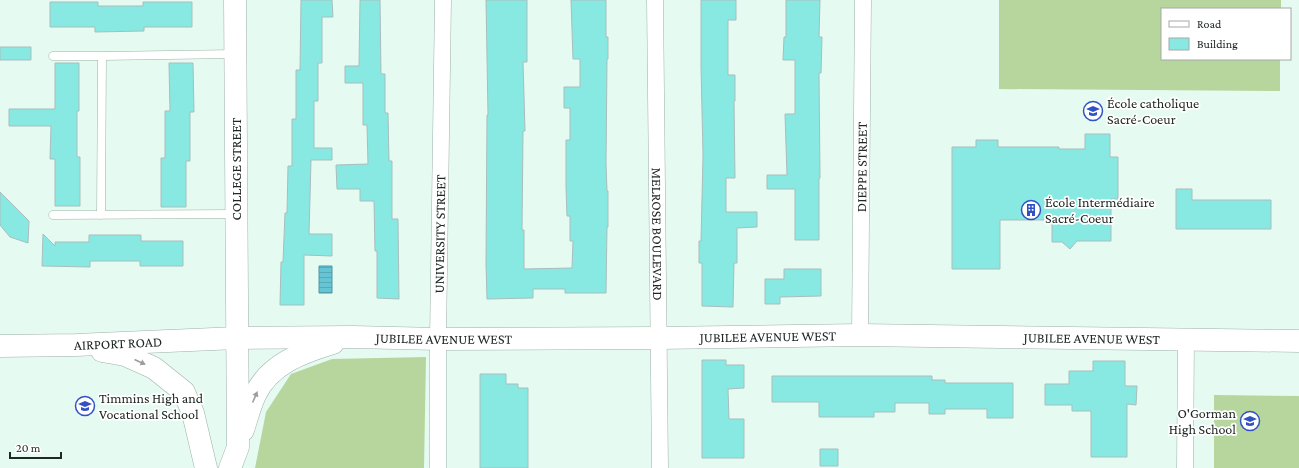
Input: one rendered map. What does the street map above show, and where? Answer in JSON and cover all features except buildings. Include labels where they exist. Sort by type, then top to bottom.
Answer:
[{"type":"main road","name":"COLLEGE STREET","points":[[235,0],[238,447]]},
{"type":"main road","name":"JUBILEE AVENUE WEST","points":[[237,338],[658,338],[860,335],[1186,340],[1299,340]]},
{"type":"main road","points":[[230,468],[256,393],[271,371],[296,356],[313,349],[353,337]]},
{"type":"main road","name":"AIRPORT ROAD","points":[[0,346],[76,345],[237,338]]},
{"type":"main road","points":[[76,345],[125,355],[154,368],[184,392],[193,413],[206,468]]},
{"type":"street","name":"UNIVERSITY STREET","points":[[438,468],[438,339],[443,0]]},
{"type":"street","name":"MELROSE BOULEVARD","points":[[655,0],[660,468]]},
{"type":"street","name":"DIEPPE STREET","points":[[860,335],[863,0]]},
{"type":"street","points":[[1185,468],[1186,340]]},
{"type":"lane","points":[[53,56],[235,54]]},
{"type":"lane","points":[[101,215],[102,56]]},
{"type":"lane","points":[[53,215],[236,214]]},
{"type":"green space","points":[[999,0],[1281,0],[1281,8],[1161,8],[1161,60],[1280,60],[1280,91],[999,89]]},
{"type":"green space","points":[[426,357],[424,468],[255,468],[266,412],[291,374],[332,359]]},
{"type":"green space","name":"O'Gorman High School","points":[[1214,395],[1299,396],[1299,468],[1214,468]]},
{"type":"water","points":[[319,266],[332,266],[332,293],[319,293]]},
{"type":"place","name":"École catholique Sacré-Coeur","points":[[1093,111]]},
{"type":"place","name":"École Intermédiaire Sacré-Coeur","points":[[1031,210]]},
{"type":"place","name":"Timmins High and Vocational School","points":[[85,406]]},
{"type":"place","name":"O'Gorman High School","points":[[1250,421]]}]
